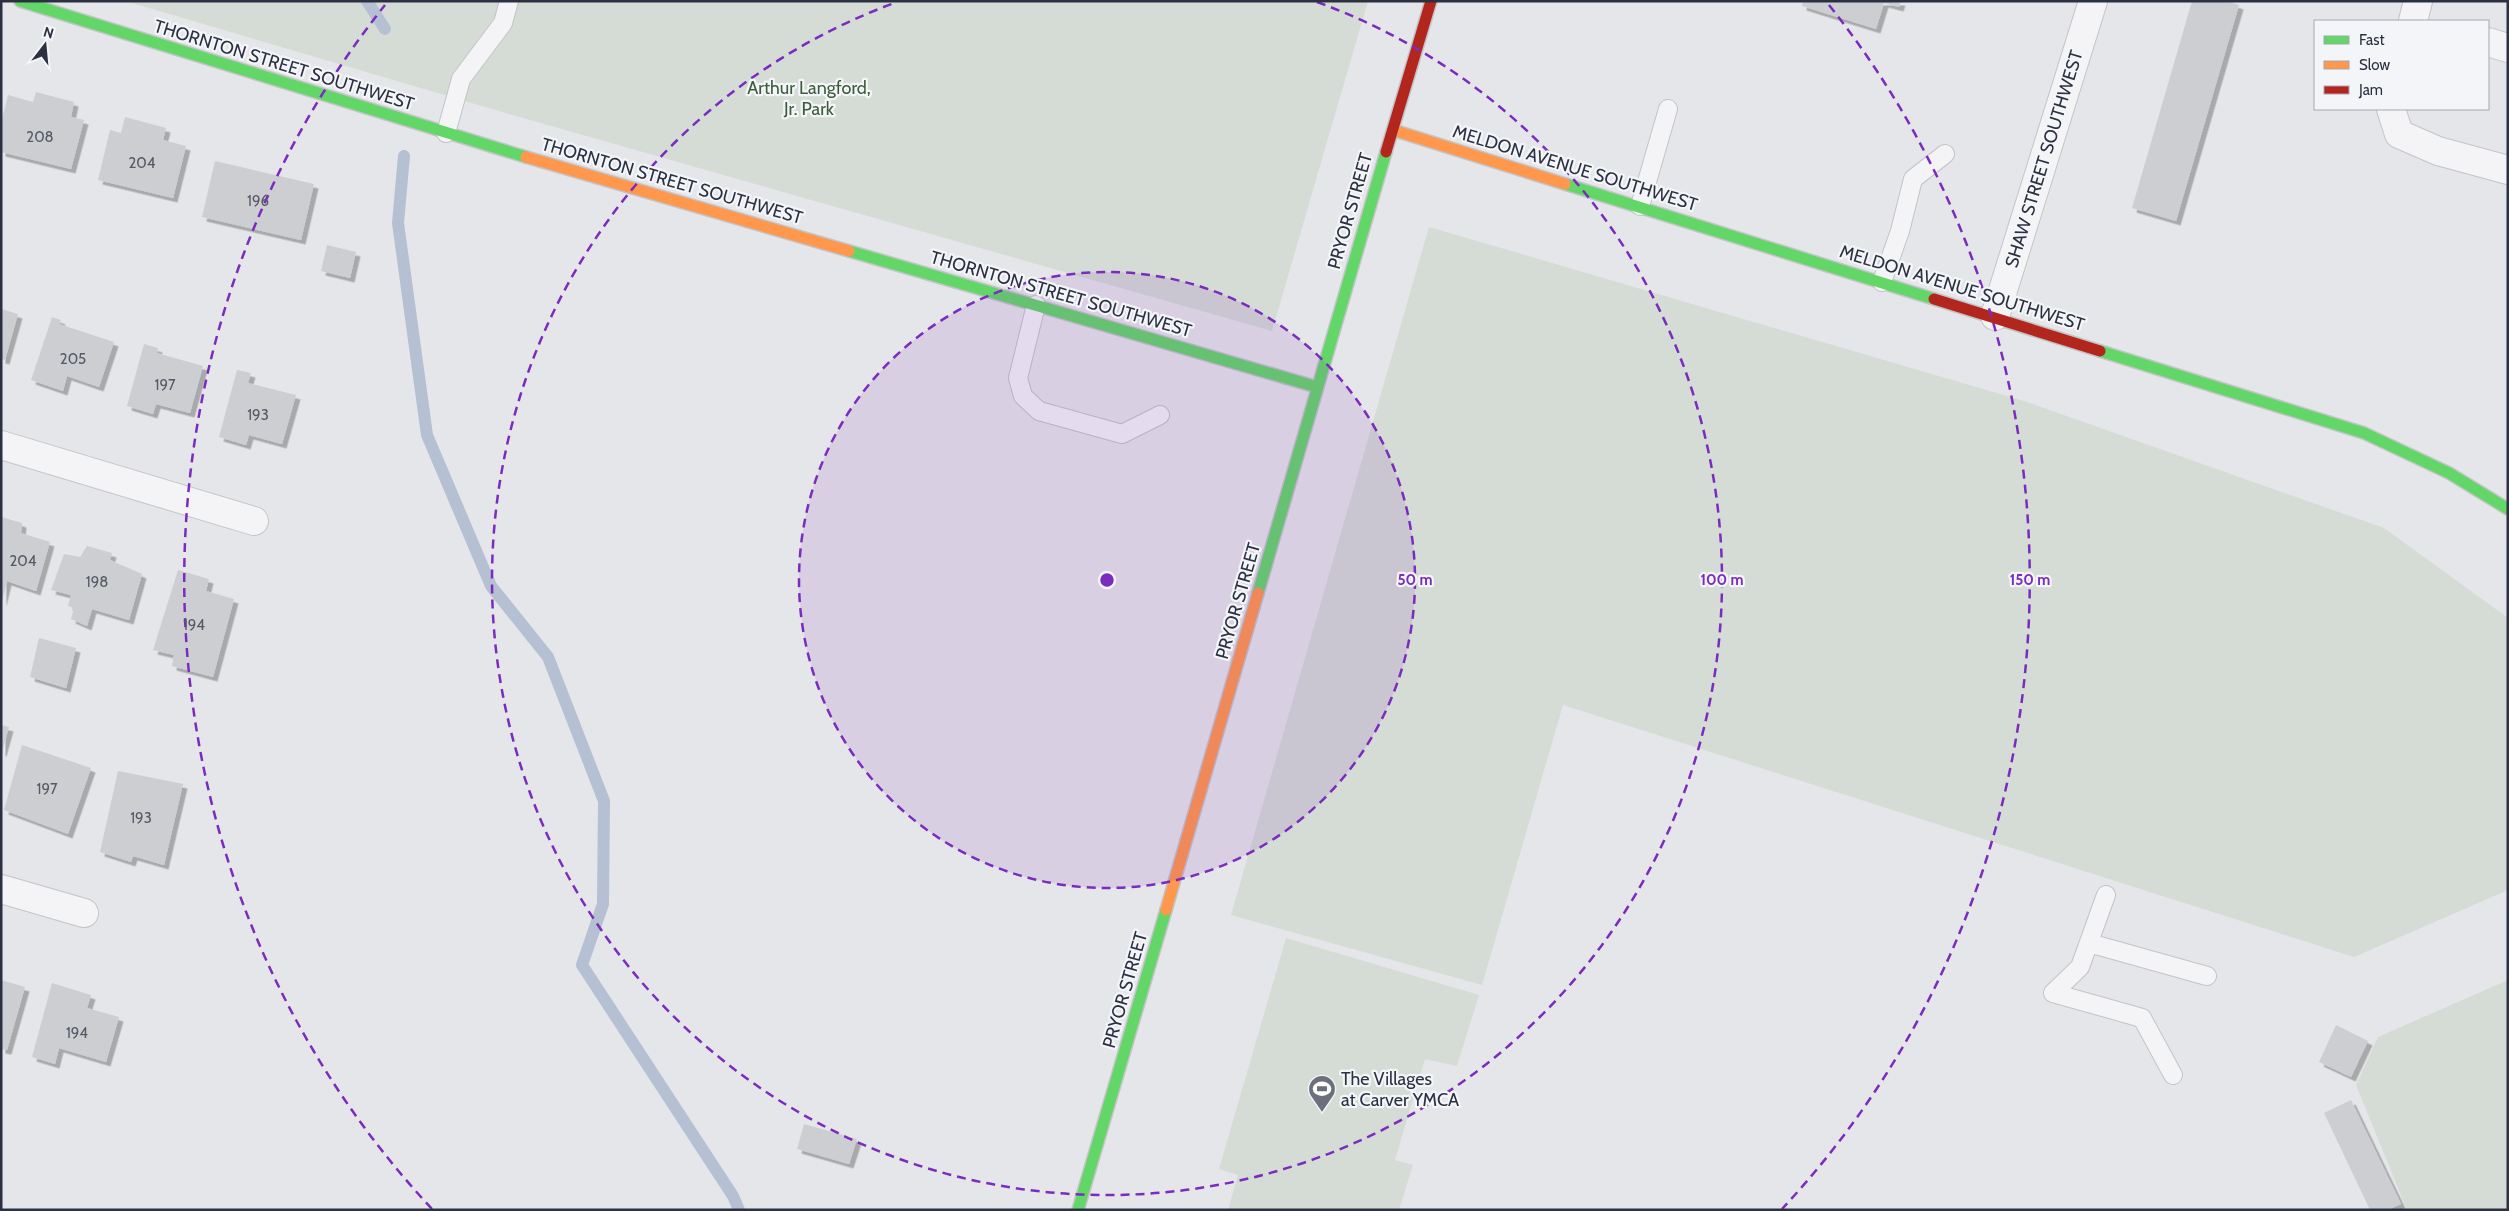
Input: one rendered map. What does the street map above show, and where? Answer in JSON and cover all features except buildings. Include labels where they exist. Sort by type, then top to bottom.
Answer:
[{"type":"street","name":"THORNTON STREET SOUTHWEST","points":[[20,1],[446,133],[1316,387]]},
{"type":"street","name":"PRYOR STREET","points":[[1078,1210],[1196,811],[1316,387],[1431,1]]},
{"type":"street","name":"SHAW STREET SOUTHWEST","points":[[1994,316],[2093,1]]},
{"type":"street","points":[[2489,42],[2508,48]]},
{"type":"street","points":[[2391,110],[2399,134],[2438,151],[2508,170]]},
{"type":"street","name":"MELDON AVENUE SOUTHWEST","points":[[1393,130],[2364,433],[2449,472],[2508,509]]},
{"type":"street","points":[[1,445],[254,521]]},
{"type":"street","points":[[1,889],[84,913]]},
{"type":"lane","points":[[446,133],[461,79],[503,23],[509,1]]},
{"type":"lane","points":[[1640,206],[1668,110]]},
{"type":"lane","points":[[1882,282],[1900,231],[1913,179],[1945,154]]},
{"type":"lane","points":[[1036,305],[1018,378],[1023,396],[1039,411],[1122,434],[1160,415]]},
{"type":"lane","points":[[2106,895],[2080,967],[2053,993],[2142,1018],[2173,1075]]},
{"type":"lane","points":[[2089,943],[2207,976]]},
{"type":"green space","name":"Arthur Langford, Jr. Park","points":[[125,1],[1368,1],[1272,331],[516,116]]},
{"type":"green space","points":[[1429,227],[2024,401],[2384,528],[2508,618],[2508,890],[2354,957],[1563,705],[1482,985],[1231,915]]},
{"type":"green space","name":"The Villages at Carver YMCA","points":[[1286,938],[1479,995],[1457,1066],[1425,1059],[1395,1160],[1413,1165],[1399,1210],[1228,1210],[1238,1175],[1219,1169]]},
{"type":"green space","points":[[2508,980],[2508,1210],[2407,1210],[2356,1085],[2378,1037]]},
{"type":"waterway","points":[[367,1],[385,29]]},
{"type":"waterway","points":[[404,156],[398,223],[427,435],[491,586],[548,657],[604,801],[603,904],[582,965],[733,1196],[739,1210]]},
{"type":"traffic: fast","points":[[20,1],[526,157]]},
{"type":"traffic: fast","points":[[1258,593],[1386,152]]},
{"type":"traffic: fast","points":[[1565,184],[1934,299]]},
{"type":"traffic: fast","points":[[849,251],[1317,387]]},
{"type":"traffic: fast","points":[[2100,351],[2364,433],[2449,473],[2508,509]]},
{"type":"traffic: fast","points":[[1078,1210],[1166,910]]},
{"type":"traffic: slow","points":[[1393,130],[1565,184]]},
{"type":"traffic: slow","points":[[526,157],[849,251]]},
{"type":"traffic: slow","points":[[1166,910],[1258,593]]},
{"type":"traffic: jam","points":[[1386,152],[1431,1]]},
{"type":"traffic: jam","points":[[1934,299],[2100,351]]},
{"type":"place","name":"The Villages at Carver YMCA","points":[[1322,1113]]}]
